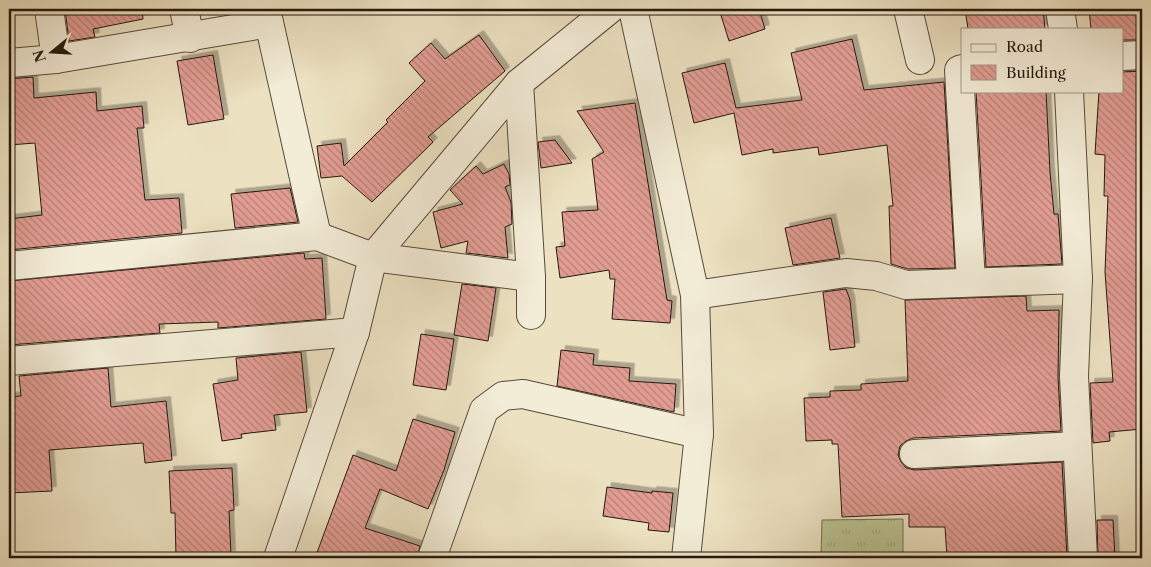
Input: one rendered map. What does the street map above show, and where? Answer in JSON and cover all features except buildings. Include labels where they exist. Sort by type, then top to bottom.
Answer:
[{"type":"street","points":[[49,9],[56,58]]},
{"type":"street","points":[[184,9],[190,38]]},
{"type":"street","points":[[278,558],[355,332],[373,257],[519,83],[610,9]]},
{"type":"street","points":[[633,9],[695,295],[699,434],[686,558]]},
{"type":"street","points":[[908,9],[920,60]]},
{"type":"street","points":[[1060,9],[1063,28]]},
{"type":"street","points":[[9,63],[190,38],[267,16],[318,236]]},
{"type":"street","points":[[1124,56],[1142,55]]},
{"type":"street","points":[[961,69],[959,70],[971,282]]},
{"type":"street","points":[[519,83],[531,277],[530,315]]},
{"type":"street","points":[[1069,92],[1078,279],[1074,376],[1083,558]]},
{"type":"street","points":[[9,266],[318,236],[373,257],[531,277]]},
{"type":"street","points":[[695,295],[846,273],[876,276],[906,285],[1078,279]]},
{"type":"street","points":[[9,361],[355,332]]},
{"type":"street","points":[[432,558],[484,410],[503,396],[523,394],[699,434]]},
{"type":"street","points":[[914,454],[1078,446]]},
{"type":"green space","points":[[903,519],[903,558],[821,558],[822,520]]}]
